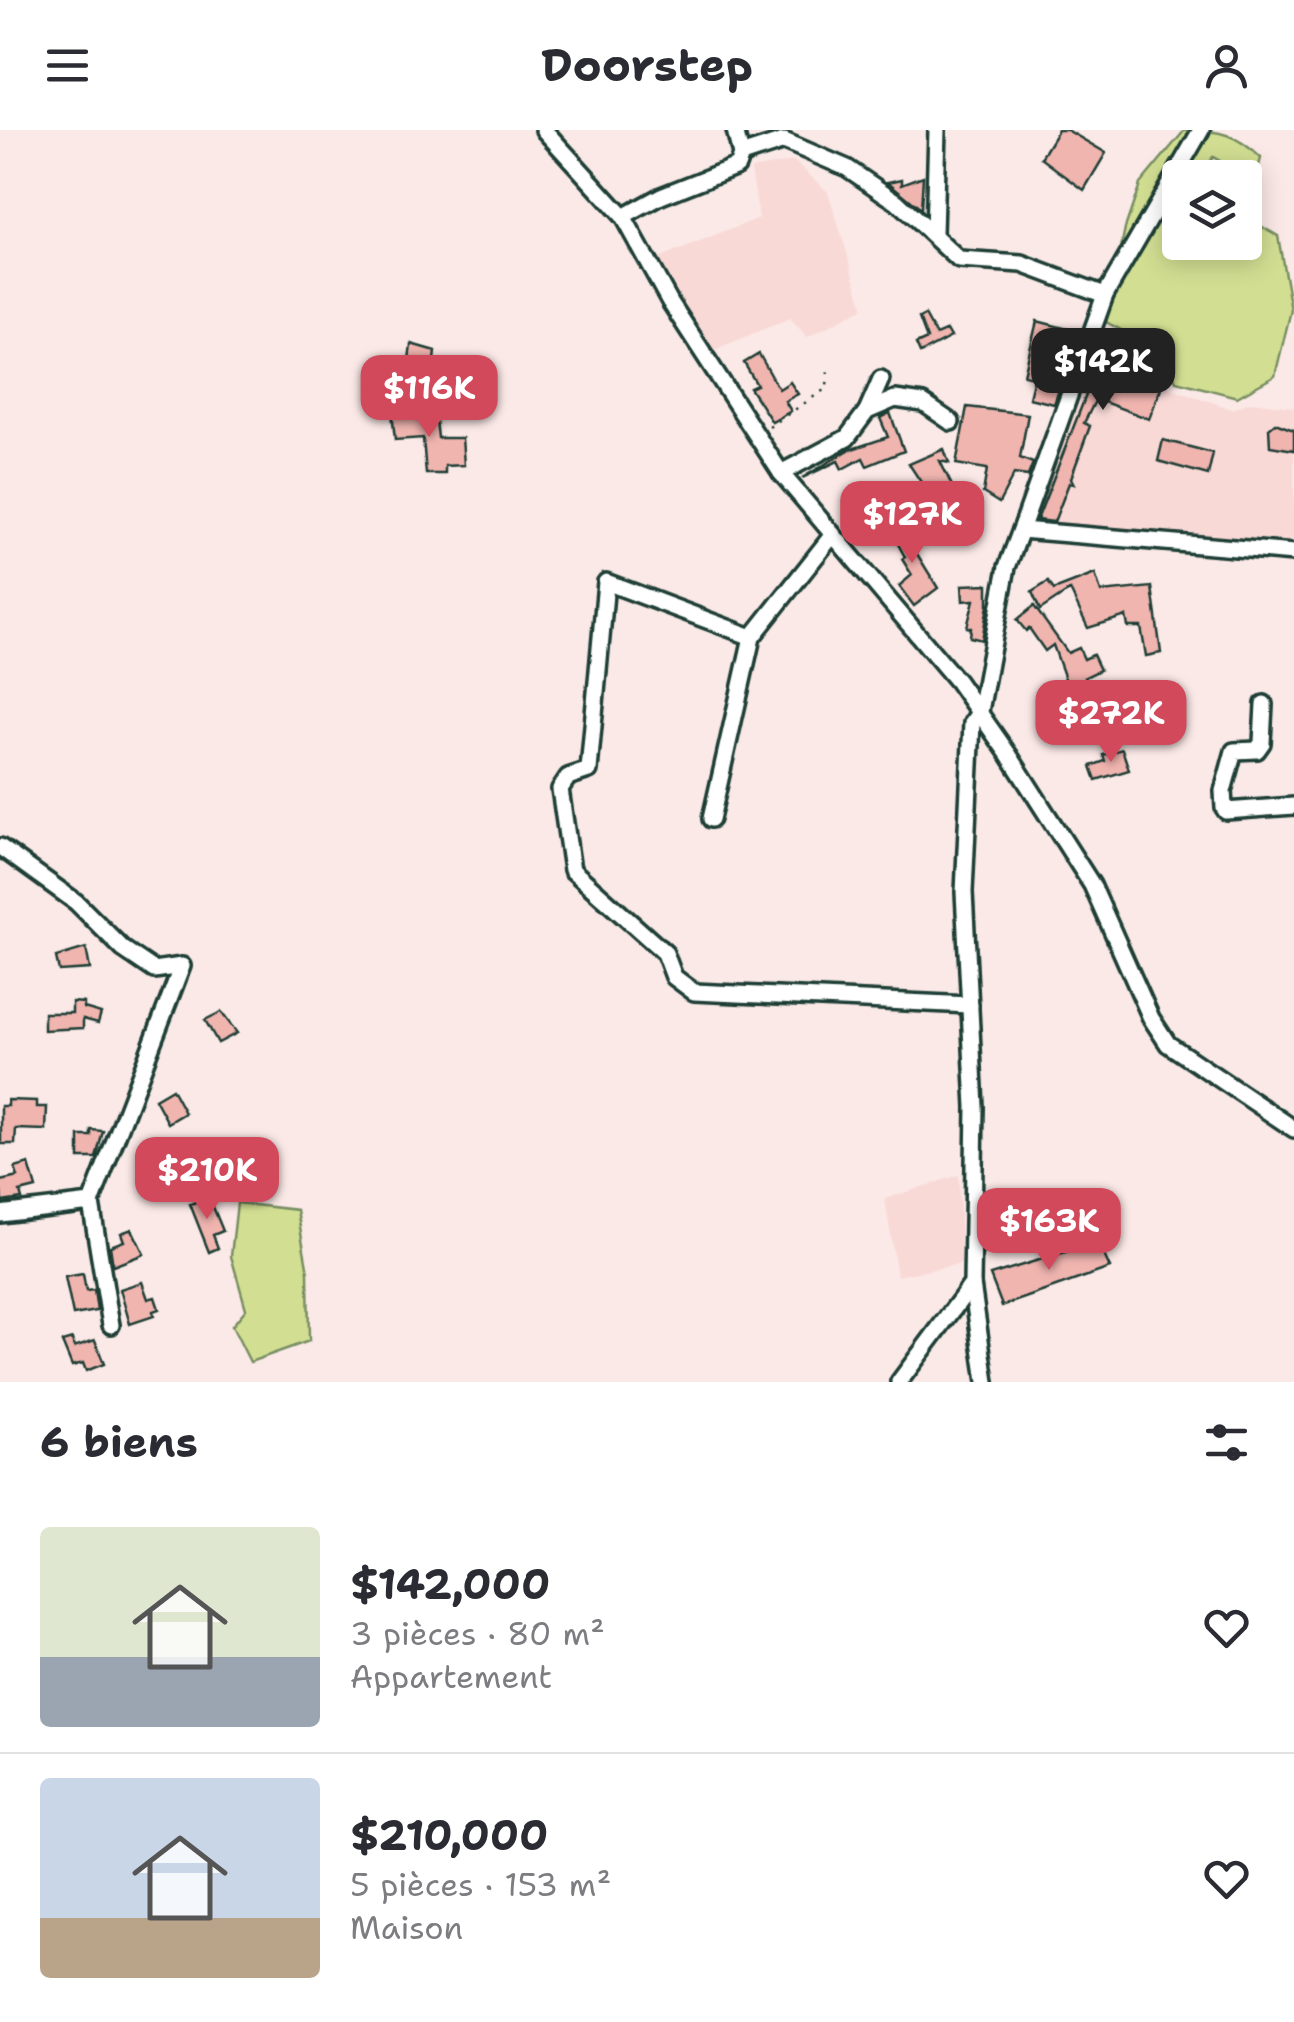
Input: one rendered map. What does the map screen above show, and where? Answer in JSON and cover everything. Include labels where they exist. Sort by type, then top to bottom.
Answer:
[{"type":"street","points":[[544,130],[623,217],[781,473],[980,712],[1092,885],[1151,1018],[1168,1044],[1294,1129]]},
{"type":"street","points":[[623,217],[661,196],[722,176],[737,166],[741,155],[735,130]]},
{"type":"street","points":[[934,234],[937,130]]},
{"type":"street","points":[[986,1382],[972,1284],[974,1107],[964,892],[972,724],[980,712],[1007,567],[1105,295],[1201,130]]},
{"type":"street","points":[[741,155],[784,141],[847,168],[934,234],[959,260],[1022,264],[1105,295]]},
{"type":"street","points":[[781,473],[847,438],[867,411],[881,378]]},
{"type":"street","points":[[867,411],[895,400],[923,403],[951,422]]},
{"type":"street","points":[[1020,530],[1294,552]]},
{"type":"street","points":[[711,819],[752,637],[831,537]]},
{"type":"street","points":[[752,637],[606,582],[589,770],[568,777],[560,788],[572,870],[665,953],[674,977],[694,992],[970,1005]]},
{"type":"street","points":[[1264,704],[1262,743],[1256,750],[1234,751],[1230,758],[1224,808],[1226,812],[1294,806]]},
{"type":"street","points":[[0,847],[76,902],[123,949],[154,970],[182,966],[91,1203],[111,1326]]},
{"type":"street","points":[[0,1214],[91,1203]]},
{"type":"street","points":[[899,1382],[972,1284]]},
{"type":"path","points":[[755,436],[826,388],[828,368]]},
{"type":"shaded area","points":[[794,161],[828,192],[864,308],[807,337],[790,318],[705,354],[653,261],[759,218],[751,169]]},
{"type":"shaded area","points":[[1094,339],[1151,360],[1159,384],[1232,409],[1250,402],[1294,407],[1294,550],[1029,520]]},
{"type":"shaded area","points":[[959,1175],[961,1264],[897,1276],[885,1199]]},
{"type":"green space","points":[[1185,130],[1227,135],[1261,158],[1162,160],[1162,260],[1262,260],[1262,227],[1278,236],[1291,310],[1275,376],[1237,397],[1176,381],[1163,352],[1106,322],[1125,228],[1140,184]]},
{"type":"green space","points":[[237,1203],[297,1210],[308,1272],[309,1341],[250,1362],[232,1326],[246,1309],[231,1256]]},
{"type":"building","points":[[1058,130],[1067,130],[1106,153],[1084,190],[1041,158]]},
{"type":"building","points":[[923,176],[921,209],[888,182],[902,179],[902,184]]},
{"type":"building","points":[[925,315],[936,335],[947,330],[951,337],[920,353],[916,344],[927,339],[919,318]]},
{"type":"building","points":[[1037,321],[1080,332],[1054,404],[1029,398],[1034,377],[1024,375]]},
{"type":"building","points":[[411,344],[435,351],[433,371],[408,368]]},
{"type":"building","points":[[1098,349],[1166,375],[1149,419],[1096,399],[1084,423],[1090,426],[1071,478],[1074,484],[1069,483],[1054,522],[1037,520],[1086,395],[1082,393]]},
{"type":"building","points":[[759,354],[779,389],[790,382],[798,394],[785,401],[791,411],[772,422],[750,388],[757,385],[744,363]]},
{"type":"building","points":[[967,407],[1028,414],[1020,458],[1033,463],[1028,476],[1014,474],[999,503],[983,493],[987,469],[956,464]]},
{"type":"building","points":[[435,411],[438,438],[462,438],[464,465],[445,466],[445,474],[426,474],[423,438],[395,440],[392,412]]},
{"type":"building","points":[[890,413],[904,451],[867,466],[863,458],[842,469],[838,461],[802,478],[849,450],[888,437],[880,418]]},
{"type":"building","points":[[1275,423],[1294,430],[1294,450],[1270,446],[1269,428]]},
{"type":"building","points":[[1163,440],[1213,453],[1208,475],[1158,461]]},
{"type":"building","points":[[944,449],[949,463],[940,461],[955,492],[960,488],[971,500],[965,506],[971,510],[963,517],[952,507],[945,510],[909,464]]},
{"type":"building","points":[[902,519],[911,534],[906,536],[938,588],[914,606],[899,586],[912,575],[902,559],[905,557],[892,533],[888,536],[883,528]]},
{"type":"building","points":[[1095,574],[1101,592],[1152,587],[1161,653],[1146,656],[1141,627],[1128,627],[1126,616],[1088,628],[1070,590],[1040,610],[1032,592],[1048,582],[1054,590]]},
{"type":"building","points":[[988,584],[982,640],[970,637],[971,628],[967,627],[974,600],[963,601],[962,585]]},
{"type":"building","points":[[1034,606],[1068,653],[1079,648],[1084,659],[1093,655],[1100,670],[1085,677],[1102,714],[1091,717],[1086,707],[1074,704],[1053,645],[1045,651],[1029,628],[1026,631],[1017,620]]},
{"type":"building","points":[[1122,749],[1129,770],[1096,780],[1091,766],[1105,761],[1103,755]]},
{"type":"building","points":[[86,948],[90,969],[59,971],[56,957]]},
{"type":"building","points":[[72,1002],[84,1003],[84,1008],[101,1013],[98,1023],[83,1019],[83,1028],[44,1030],[44,1013],[72,1013]]},
{"type":"building","points":[[221,1012],[237,1033],[218,1043],[205,1020]]},
{"type":"building","points":[[172,1089],[185,1113],[168,1123],[155,1099]]},
{"type":"building","points":[[8,1100],[37,1101],[37,1107],[47,1107],[46,1130],[16,1129],[15,1144],[1,1144],[1,1106],[8,1106]]},
{"type":"building","points":[[91,1130],[103,1131],[96,1158],[79,1158],[79,1136],[91,1136]]},
{"type":"building","points":[[29,1164],[36,1188],[20,1192],[22,1199],[2,1202],[0,1181],[18,1177],[15,1168]]},
{"type":"building","points":[[209,1197],[223,1231],[213,1235],[218,1248],[209,1252],[190,1204]]},
{"type":"building","points":[[132,1229],[144,1254],[113,1266],[110,1246],[124,1241],[121,1233]]},
{"type":"building","points":[[1098,1242],[1110,1268],[1002,1306],[990,1275]]},
{"type":"building","points":[[83,1274],[86,1291],[94,1290],[97,1311],[73,1315],[65,1277]]},
{"type":"building","points":[[142,1282],[148,1299],[155,1297],[159,1309],[153,1311],[154,1316],[130,1324],[120,1289]]},
{"type":"building","points":[[72,1339],[74,1347],[95,1340],[104,1364],[86,1371],[83,1363],[72,1366],[62,1342]]}]
